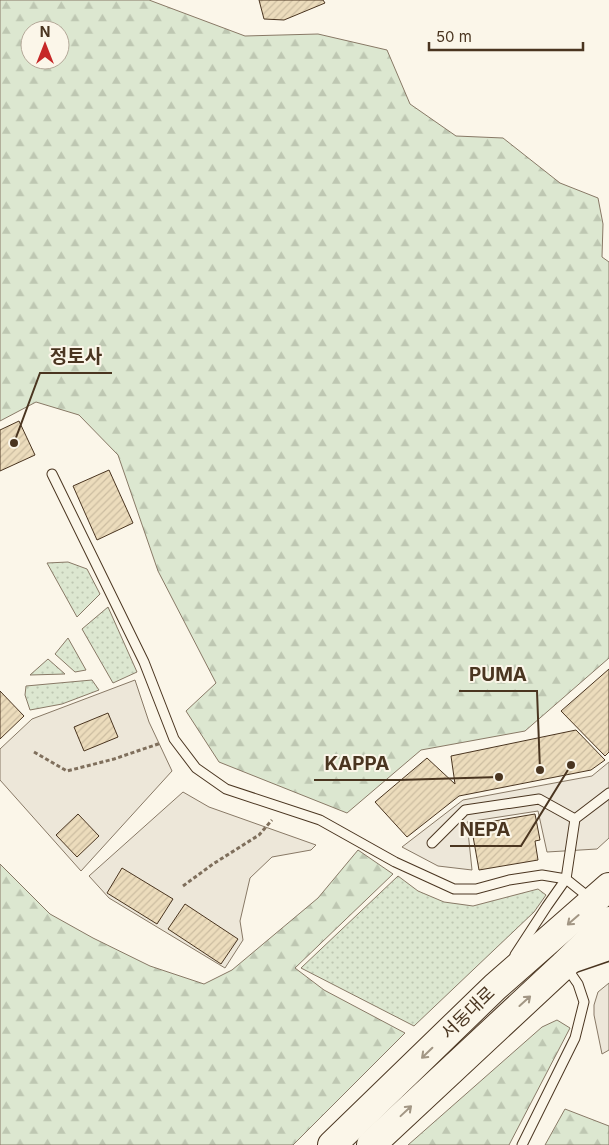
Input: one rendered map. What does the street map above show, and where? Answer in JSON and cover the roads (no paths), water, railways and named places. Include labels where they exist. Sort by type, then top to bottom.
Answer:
[{"type":"main road","name":"서동대로","points":[[371,1145],[564,965],[604,908]]},
{"type":"main road","name":"서동대로","points":[[332,1145],[495,987],[604,908]]},
{"type":"street","points":[[564,965],[609,950]]},
{"type":"lane","points":[[52,474],[144,662],[174,739],[196,768],[226,789],[320,820],[394,862],[454,888],[476,888],[542,875],[566,879],[604,908]]},
{"type":"lane","points":[[495,987],[566,879],[574,819],[609,793]]},
{"type":"lane","points":[[432,844],[465,810],[539,799],[574,819]]},
{"type":"lane","points":[[522,1145],[574,1038],[584,1002],[578,984],[564,965]]},
{"type":"place","name":"정토사","points":[[14,443]]},
{"type":"place","name":"NEPA","points":[[571,765]]},
{"type":"place","name":"PUMA","points":[[540,770]]},
{"type":"place","name":"KAPPA","points":[[499,777]]}]
